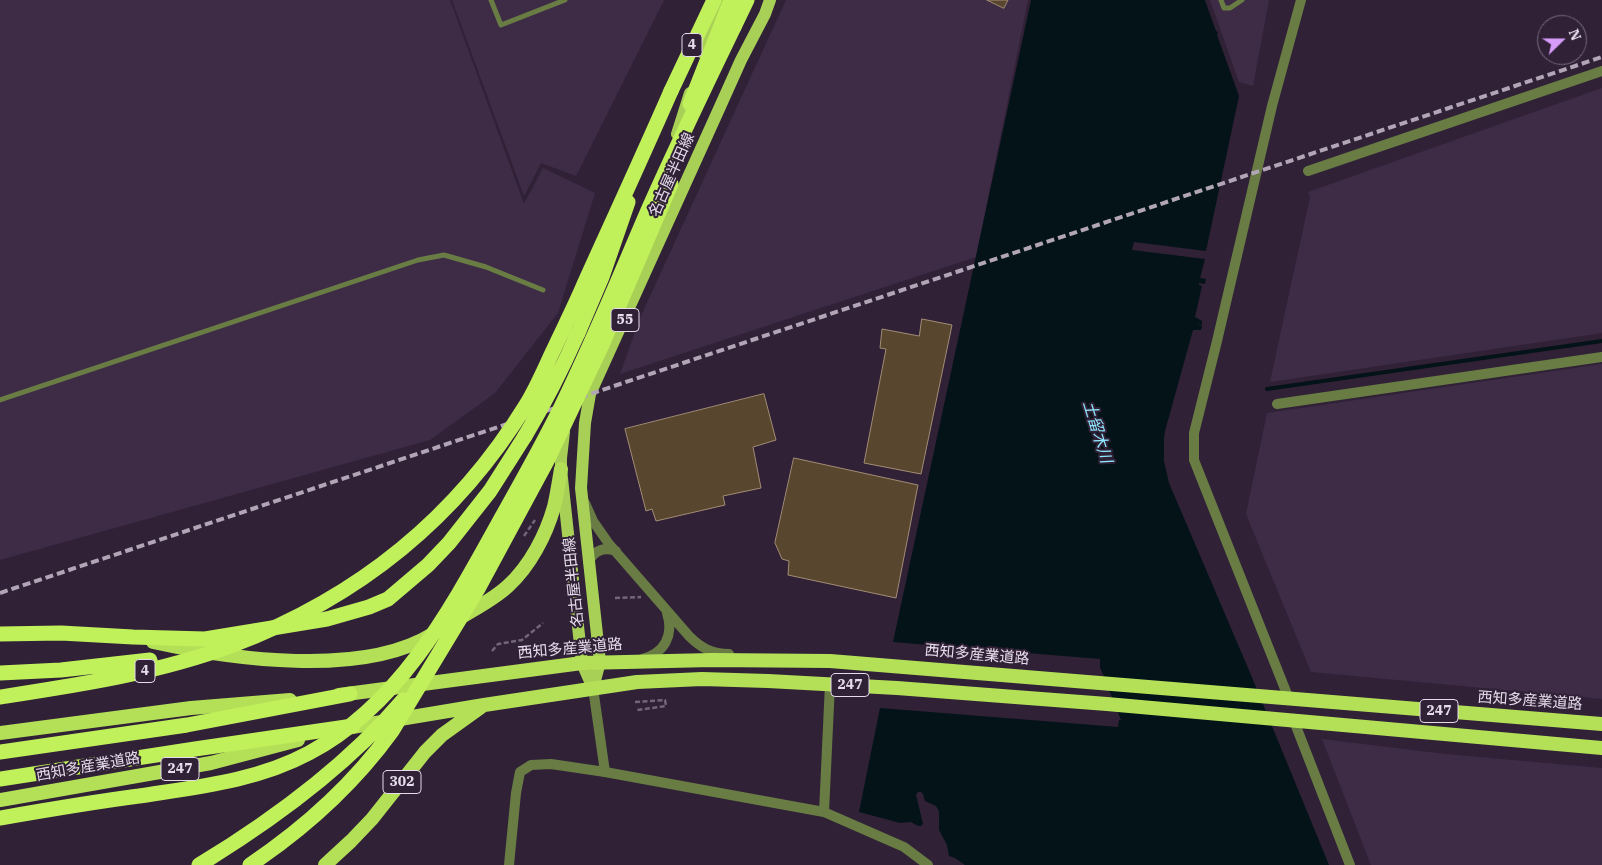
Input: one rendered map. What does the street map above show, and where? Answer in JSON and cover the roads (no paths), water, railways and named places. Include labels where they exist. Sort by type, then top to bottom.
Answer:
[{"type":"highway","name":"4","points":[[646,148],[714,0]]},
{"type":"highway","points":[[669,157],[731,0]]},
{"type":"highway","points":[[0,818],[211,785],[263,773],[294,761],[329,742],[363,717],[381,700],[417,657],[448,612],[535,458],[569,389],[659,187],[747,0]]},
{"type":"highway","points":[[250,865],[312,819],[358,774],[376,753],[392,731],[479,587],[547,461],[602,346],[702,110],[734,27]]},
{"type":"highway","points":[[0,634],[60,633],[206,639],[340,616],[388,599],[428,565],[449,543],[490,491],[545,404],[562,372],[602,277],[646,148]]},
{"type":"highway","points":[[0,672],[61,670],[146,661],[212,647],[284,623],[336,596],[392,557],[453,502],[492,455],[523,410],[541,376],[646,148]]},
{"type":"highway","points":[[132,637],[182,648],[240,657],[302,661],[362,657],[395,651],[423,641],[494,596],[508,586],[521,572],[533,553],[554,507],[561,469]]},
{"type":"highway","name":"4","points":[[0,697],[67,687],[156,668],[232,646],[284,623]]},
{"type":"highway","name":"西知多産業道路","points":[[0,733],[191,708],[350,694],[582,663],[634,661],[830,660],[1602,724]]},
{"type":"highway","points":[[199,865],[284,808],[338,766],[379,726],[428,670]]},
{"type":"highway","name":"西知多産業道路","points":[[0,779],[593,688],[637,682],[702,679],[830,684],[1107,704],[1602,748]]},
{"type":"highway","name":"西知多産業道路","points":[[0,752],[187,725],[350,694]]},
{"type":"highway","name":"302","points":[[325,865],[351,842],[372,819],[425,752],[442,735],[484,705]]},
{"type":"highway","name":"西知多産業道路","points":[[0,800],[211,763],[357,725]]},
{"type":"main road","name":"名古屋半田線","points":[[593,688],[582,663],[561,469],[567,404],[636,252],[720,0]]},
{"type":"main road","name":"名古屋半田線","points":[[593,688],[600,662],[581,488],[585,423],[590,394],[770,0]]},
{"type":"street","points":[[1282,698],[1194,460],[1194,433],[1272,106],[1301,0]]},
{"type":"street","points":[[1308,171],[1602,71]]},
{"type":"street","points":[[1277,404],[1602,356]]},
{"type":"street","points":[[581,488],[593,520],[616,551],[696,643],[711,652],[721,654],[830,660]]},
{"type":"street","points":[[588,562],[596,552],[602,549],[616,551]]},
{"type":"street","points":[[634,661],[655,653],[665,643],[670,628],[666,609]]},
{"type":"street","points":[[824,812],[830,684]]},
{"type":"street","points":[[593,688],[605,772]]},
{"type":"street","points":[[1288,721],[1350,865]]},
{"type":"street","points":[[509,862],[520,772],[531,765],[551,764],[824,812],[904,847],[928,865]]},
{"type":"lane","points":[[491,0],[501,25],[566,0]]},
{"type":"lane","points":[[1221,0],[1224,8],[1230,8],[1242,0]]},
{"type":"lane","points":[[0,400],[418,260],[444,255],[486,267],[543,290]]},
{"type":"water","name":"土留木川","points":[[1031,0],[1205,0],[1218,32],[1217,35],[1239,96],[1206,251],[1134,242],[1132,250],[1205,259],[1200,278],[1206,279],[1205,284],[1199,283],[1202,286],[1195,317],[1202,321],[1202,325],[1197,324],[1202,326],[1201,330],[1193,330],[1165,431],[1164,461],[1169,483],[1329,865],[965,865],[949,856],[947,845],[939,830],[939,811],[936,806],[925,801],[921,792],[918,792],[916,795],[923,824],[921,826],[911,822],[900,823],[859,812],[880,708],[1118,727],[1119,720],[1121,720],[1100,667],[1100,659],[893,642]]},
{"type":"waterway","points":[[1267,389],[1602,341]]},
{"type":"railway","points":[[0,593],[555,408],[590,394],[1602,57]]}]
